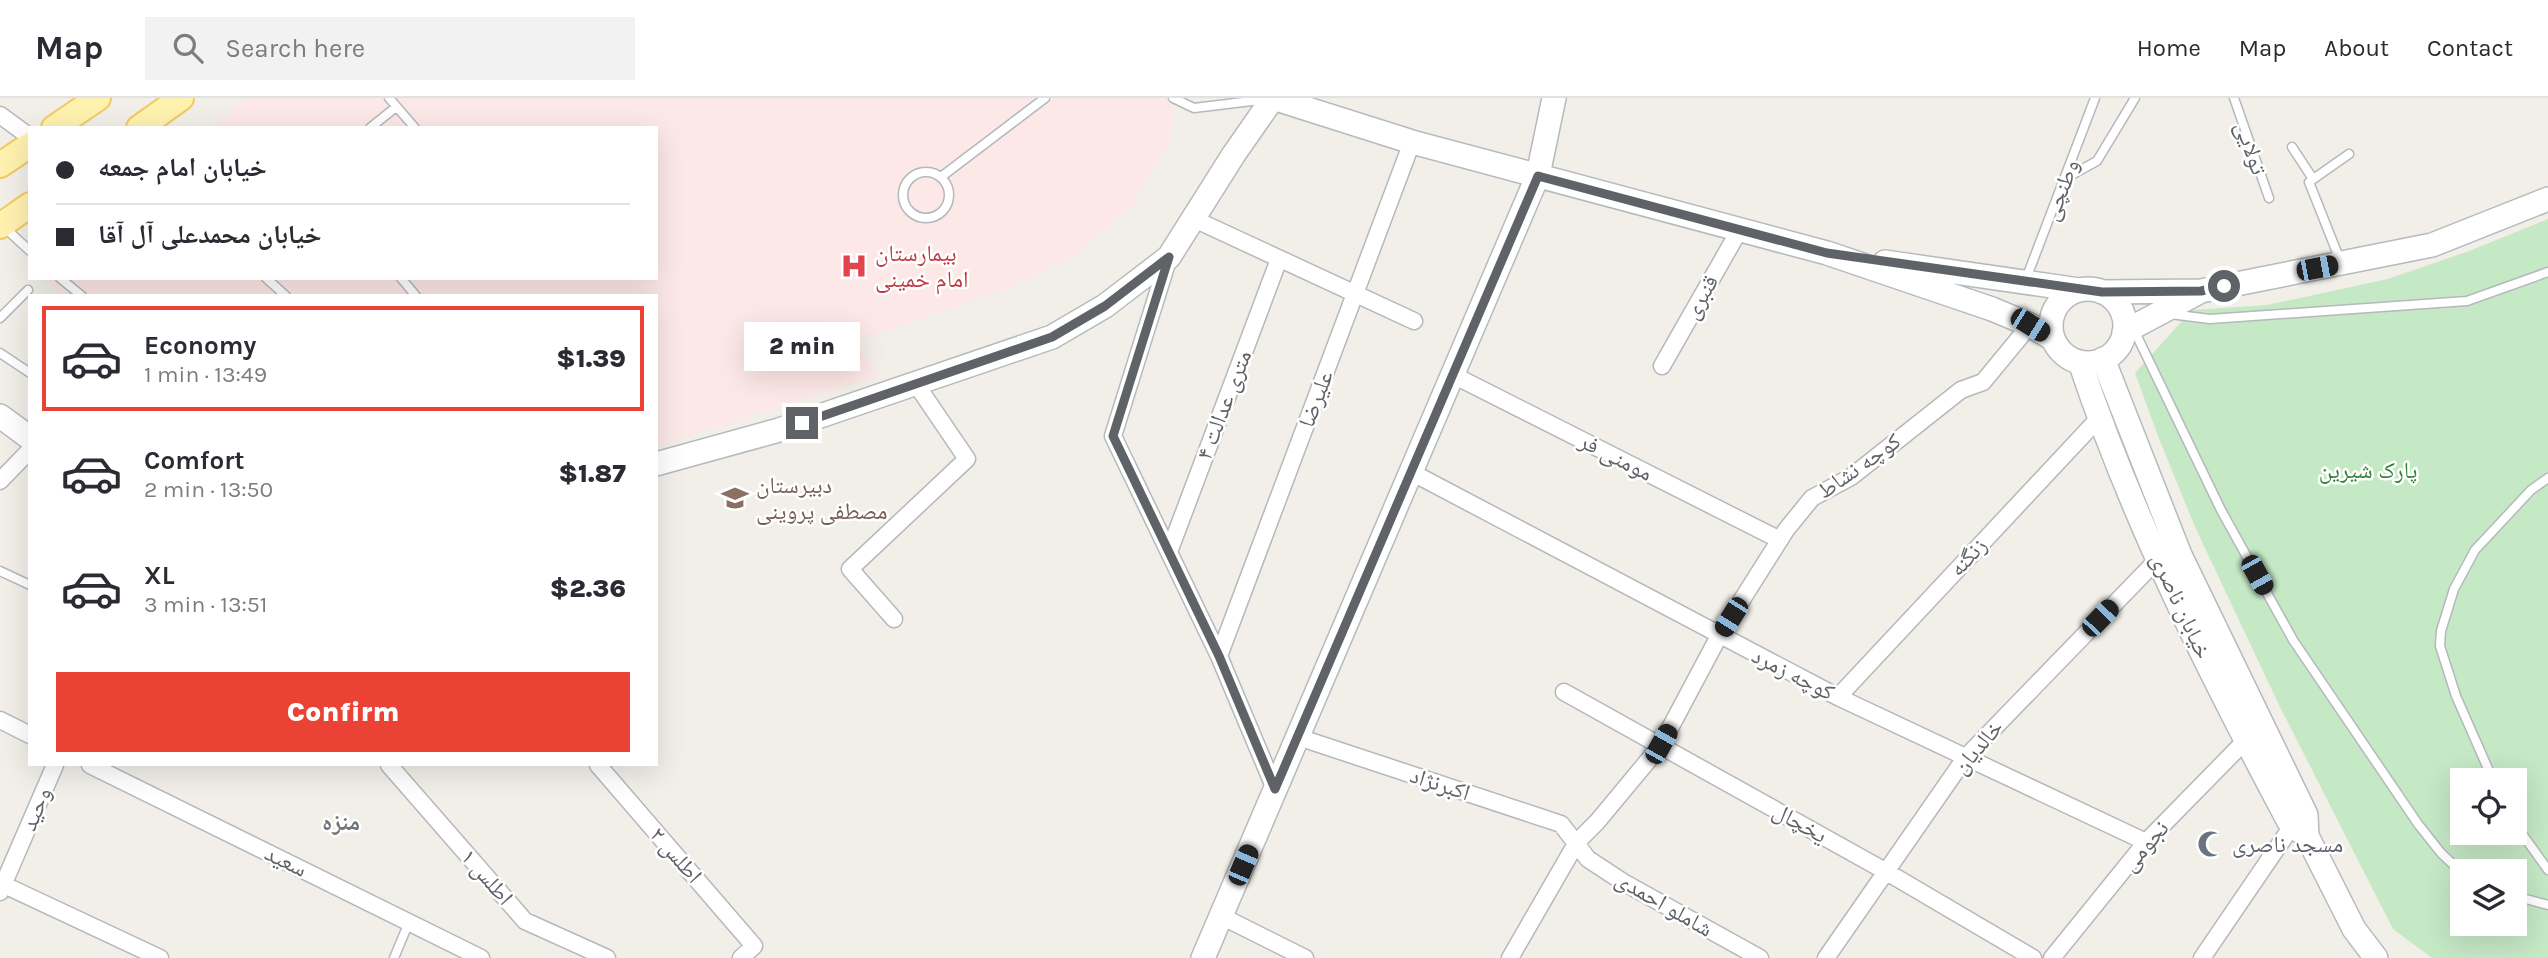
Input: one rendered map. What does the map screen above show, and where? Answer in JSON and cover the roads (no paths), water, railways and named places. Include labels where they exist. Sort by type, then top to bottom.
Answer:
[{"type":"main road","points":[[57,126],[97,98]]},
{"type":"main road","points":[[142,126],[181,98]]},
{"type":"main road","points":[[0,165],[28,146]]},
{"type":"main road","points":[[1,225],[28,206]]},
{"type":"street","points":[[1275,789],[1219,656],[1113,436],[1169,257],[1273,98],[1412,142],[1827,253],[1992,309],[2030,325],[2053,340]]},
{"type":"street","points":[[1203,958],[1538,176],[1554,98]]},
{"type":"street","points":[[0,115],[28,136]]},
{"type":"street","name":"علیرضا","points":[[1219,656],[1412,142]]},
{"type":"street","points":[[1827,253],[2091,291],[2201,291],[2432,245],[2548,199]]},
{"type":"street","points":[[1194,219],[1414,321]]},
{"type":"street","name":"قنبری","points":[[1662,366],[1740,229]]},
{"type":"street","points":[[658,463],[779,430],[1052,337],[1105,306],[1169,257]]},
{"type":"street","name":"۴ متری عدالت","points":[[1169,552],[1279,259]]},
{"type":"street","points":[[2128,329],[2113,298],[2091,291],[2067,295],[2058,303],[2052,314],[2053,340],[2059,350],[2080,362],[2092,362],[2113,353],[2128,329],[2201,291]]},
{"type":"street","name":"کوچه نشاط","points":[[1510,958],[1577,842],[1597,822],[1661,744],[1719,636],[1780,540],[1812,498],[1851,477],[1961,390],[1983,382],[2030,325]]},
{"type":"street","name":"خیابان ناصری","points":[[2104,359],[2180,555],[2301,826],[2354,929],[2376,958]]},
{"type":"street","name":"خیابان ناصری","points":[[2080,362],[2099,418],[2158,559],[2246,740],[2301,826]]},
{"type":"street","name":"مومنی فر","points":[[1452,375],[1780,540]]},
{"type":"street","points":[[894,619],[850,569],[967,459],[916,384]]},
{"type":"street","points":[[0,416],[28,437]]},
{"type":"street","name":"زنگنه","points":[[1838,697],[2099,418]]},
{"type":"street","points":[[0,481],[28,452]]},
{"type":"street","name":"کوچه زمرد","points":[[1411,472],[1838,697],[2146,842]]},
{"type":"street","name":"خالدیان","points":[[1826,958],[1965,758],[2158,559]]},
{"type":"street","name":"یخچال","points":[[1564,692],[1885,871],[2033,958]]},
{"type":"street","points":[[0,720],[28,734]]},
{"type":"street","name":"اکبرنژاد","points":[[1297,737],[1561,824],[1577,842]]},
{"type":"street","name":"نجومی","points":[[2052,958],[2146,842],[2246,740]]},
{"type":"street","name":"وحید","points":[[1,886],[55,766]]},
{"type":"street","name":"سعید","points":[[92,766],[481,958]]},
{"type":"street","name":"اطلس ۱","points":[[390,766],[526,921],[607,958]]},
{"type":"street","name":"اطلس ۲","points":[[598,766],[754,946],[741,958]]},
{"type":"street","points":[[2202,958],[2301,826]]},
{"type":"street","name":"شاملو احمدی","points":[[1577,842],[1588,859],[1623,882],[1760,958]]},
{"type":"street","points":[[1,886],[160,958]]},
{"type":"street","points":[[1221,916],[1305,958]]},
{"type":"lane","points":[[389,98],[413,126]]},
{"type":"lane","points":[[941,177],[1045,98]]},
{"type":"lane","points":[[1172,98],[1194,108],[1273,98]]},
{"type":"lane","name":"وطنچی","points":[[2025,282],[2095,98]]},
{"type":"lane","points":[[2066,178],[2097,162],[2135,98]]},
{"type":"lane","name":"تولایی","points":[[2234,98],[2269,198]]},
{"type":"lane","points":[[373,126],[397,107]]},
{"type":"lane","points":[[2292,147],[2314,179]]},
{"type":"lane","points":[[2341,263],[2309,183],[2349,154]]},
{"type":"lane","points":[[926,171],[941,177],[949,191],[946,207],[940,213],[925,218],[910,212],[905,206],[903,190],[911,176],[926,171]]},
{"type":"lane","points":[[1,225],[28,249]]},
{"type":"lane","points":[[2160,312],[2210,319],[2468,301],[2548,272]]},
{"type":"lane","points":[[62,280],[80,294]]},
{"type":"lane","points":[[268,280],[284,294]]},
{"type":"lane","points":[[403,280],[414,294]]},
{"type":"lane","points":[[0,318],[28,290]]},
{"type":"lane","points":[[2128,329],[2221,510],[2293,640],[2418,824],[2450,862]]},
{"type":"lane","points":[[0,353],[28,372]]},
{"type":"lane","points":[[2488,768],[2456,696],[2440,646],[2441,631],[2454,589],[2475,550],[2531,490],[2548,478]]},
{"type":"lane","points":[[0,571],[28,583]]},
{"type":"lane","points":[[2527,841],[2548,870]]},
{"type":"lane","points":[[2527,899],[2548,905]]},
{"type":"lane","points":[[394,958],[409,922]]},
{"type":"place","name":"بیمارستان امام خمینی","points":[[854,266]]},
{"type":"place","name":"دبیرستان مصطفی پروینی","points":[[735,498]]},
{"type":"place","name":"مسجد ناصری","points":[[2211,844]]},
{"type":"district","name":"منزه","points":[[341,822]]},
{"type":"park label","name":"پارک شیرین","points":[[2368,470]]}]
